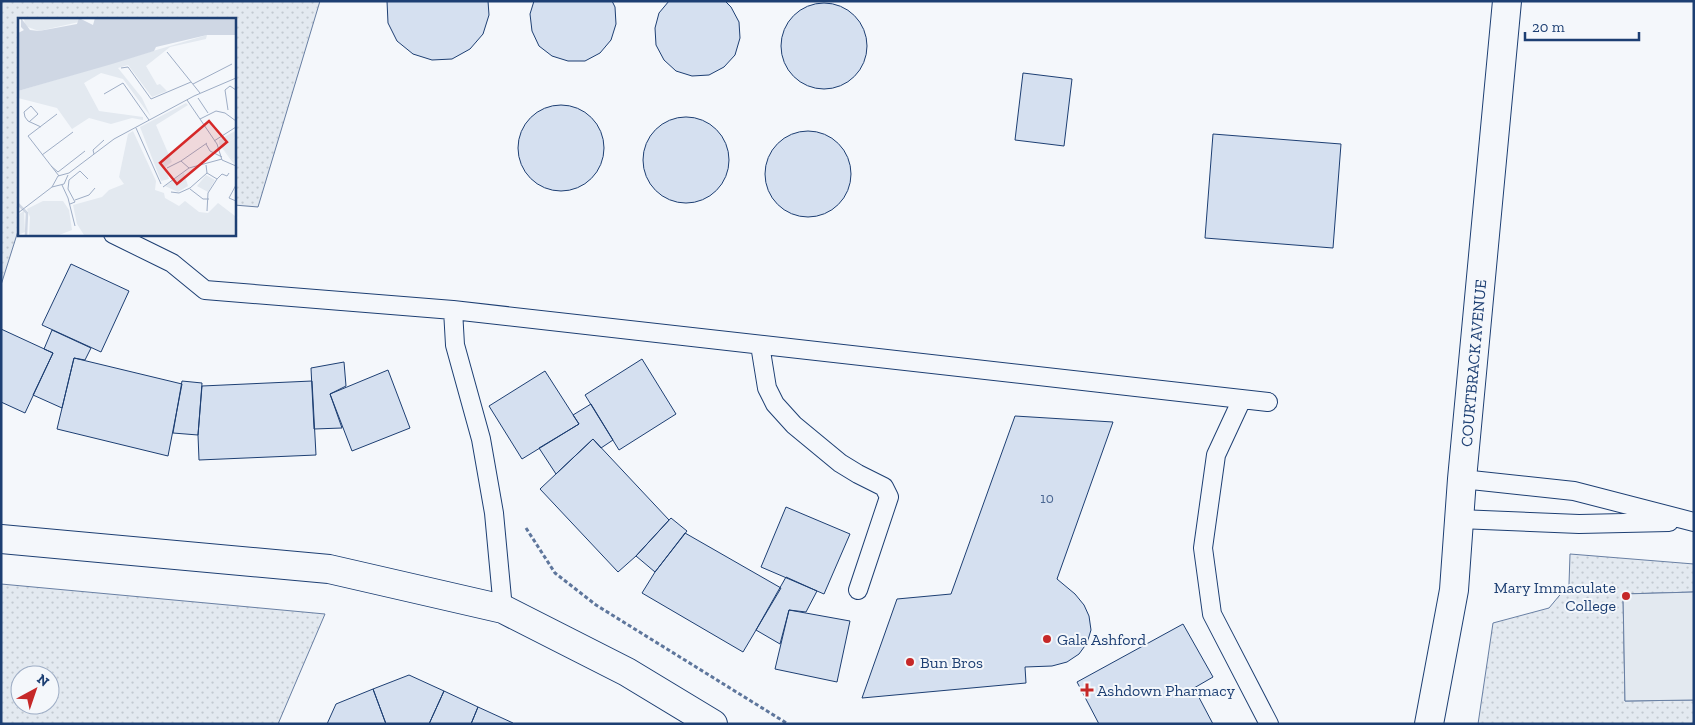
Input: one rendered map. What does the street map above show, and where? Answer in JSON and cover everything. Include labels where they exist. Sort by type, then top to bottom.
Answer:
[{"type":"street","name":"COURTBRACK AVENUE","points":[[1429,724],[1454,590],[1462,479],[1507,1]]},
{"type":"street","points":[[1,539],[329,569],[503,609],[627,672],[713,724]]},
{"type":"lane","points":[[115,235],[172,263],[205,290],[453,310],[1268,402]]},
{"type":"lane","points":[[453,310],[455,345],[482,439],[494,513],[503,609]]},
{"type":"lane","points":[[760,345],[767,388],[775,404],[794,425],[840,463],[884,487],[889,498],[858,590]]},
{"type":"lane","points":[[1242,399],[1216,455],[1203,548],[1212,614],[1269,724]]},
{"type":"lane","points":[[1462,479],[1574,491],[1692,521]]},
{"type":"lane","points":[[1459,518],[1579,524],[1692,521]]},
{"type":"path","points":[[494,513],[525,526],[555,573],[596,605],[788,724]]},
{"type":"shaded area","points":[[1,1],[320,1],[258,207],[235,205],[235,18],[18,18],[18,231],[1,285]]},
{"type":"shaded area","points":[[1570,554],[1694,564],[1694,592],[1623,594],[1625,701],[1694,700],[1694,724],[1478,724],[1493,623],[1549,608],[1569,584]]},
{"type":"shaded area","points":[[1,584],[325,614],[278,724],[1,724]]},
{"type":"shaded area","points":[[1694,592],[1694,700],[1625,701],[1623,594]]},
{"type":"building","points":[[387,1],[488,1],[489,15],[483,34],[470,49],[452,59],[432,60],[413,54],[397,41],[388,23]]},
{"type":"building","points":[[534,1],[612,1],[615,7],[616,24],[611,40],[600,53],[585,61],[568,61],[552,56],[539,46],[532,31],[530,14]]},
{"type":"building","points":[[669,1],[725,1],[731,7],[739,22],[740,38],[735,55],[724,67],[709,75],[692,76],[676,71],[664,60],[656,45],[655,28],[659,13]]},
{"type":"building","points":[[824,3],[840,7],[854,16],[863,30],[867,46],[863,62],[854,76],[840,85],[824,89],[808,85],[794,76],[785,62],[781,46],[785,30],[794,16],[808,7]]},
{"type":"building","points":[[1023,73],[1072,79],[1064,146],[1015,140]]},
{"type":"building","points":[[561,105],[577,109],[591,118],[600,132],[604,148],[600,164],[591,178],[577,187],[561,191],[545,187],[531,178],[522,164],[518,148],[522,132],[531,118],[545,109]]},
{"type":"building","points":[[686,117],[702,121],[716,130],[725,144],[729,160],[725,176],[716,190],[702,199],[686,203],[670,199],[656,190],[647,176],[643,160],[647,144],[656,130],[670,121]]},
{"type":"building","points":[[808,131],[824,135],[838,144],[847,158],[851,174],[847,190],[838,204],[824,213],[808,217],[792,213],[778,204],[769,190],[765,174],[769,158],[778,144],[792,135]]},
{"type":"building","points":[[1213,134],[1341,144],[1333,248],[1205,238]]},
{"type":"building","points":[[71,264],[129,291],[101,352],[42,325]]},
{"type":"building","points":[[1,329],[53,353],[25,413],[1,402]]},
{"type":"building","points":[[52,330],[91,348],[85,360],[74,358],[62,408],[33,395],[53,353],[44,349]]},
{"type":"building","points":[[74,358],[182,384],[168,456],[57,429]]},
{"type":"building","points":[[642,359],[676,414],[619,450],[585,395]]},
{"type":"building","points":[[344,362],[346,386],[330,394],[342,428],[314,429],[311,368]]},
{"type":"building","points":[[388,370],[410,428],[352,451],[330,394]]},
{"type":"building","points":[[545,371],[579,424],[522,459],[489,406]]},
{"type":"building","points":[[182,381],[202,383],[198,435],[173,433]]},
{"type":"building","points":[[312,381],[316,455],[199,460],[198,435],[202,386]]},
{"type":"building","points":[[591,404],[613,440],[601,448],[593,439],[556,474],[539,448],[579,424],[573,415]]},
{"type":"building","points":[[1015,416],[1113,422],[1057,579],[1075,594],[1084,605],[1089,616],[1091,630],[1087,643],[1079,654],[1067,662],[1052,666],[1025,667],[1026,683],[862,698],[897,599],[951,594]]},
{"type":"building","points":[[593,439],[669,520],[636,556],[618,572],[540,489]]},
{"type":"building","points":[[786,507],[850,534],[824,594],[761,567]]},
{"type":"building","points":[[671,518],[687,531],[655,572],[636,556]]},
{"type":"building","points":[[685,533],[781,588],[743,652],[642,593],[655,572]]},
{"type":"building","points":[[786,577],[817,591],[806,612],[789,610],[780,644],[756,630]]},
{"type":"building","points":[[789,610],[850,621],[837,682],[775,669]]},
{"type":"building","points":[[1183,624],[1213,677],[1194,688],[1213,724],[1099,724],[1077,682]]},
{"type":"building","points":[[409,675],[444,691],[429,724],[386,724],[373,689]]},
{"type":"building","points":[[373,689],[386,724],[327,724],[336,704]]},
{"type":"building","points":[[444,691],[478,707],[471,724],[429,724]]},
{"type":"building","points":[[478,707],[513,723],[471,724]]},
{"type":"place","name":"Mary Immaculate College","points":[[1626,596]]},
{"type":"place","name":"Gala Ashford","points":[[1047,639]]},
{"type":"place","name":"Bun Bros","points":[[910,662]]},
{"type":"place","name":"Ashdown Pharmacy","points":[[1087,690]]}]
